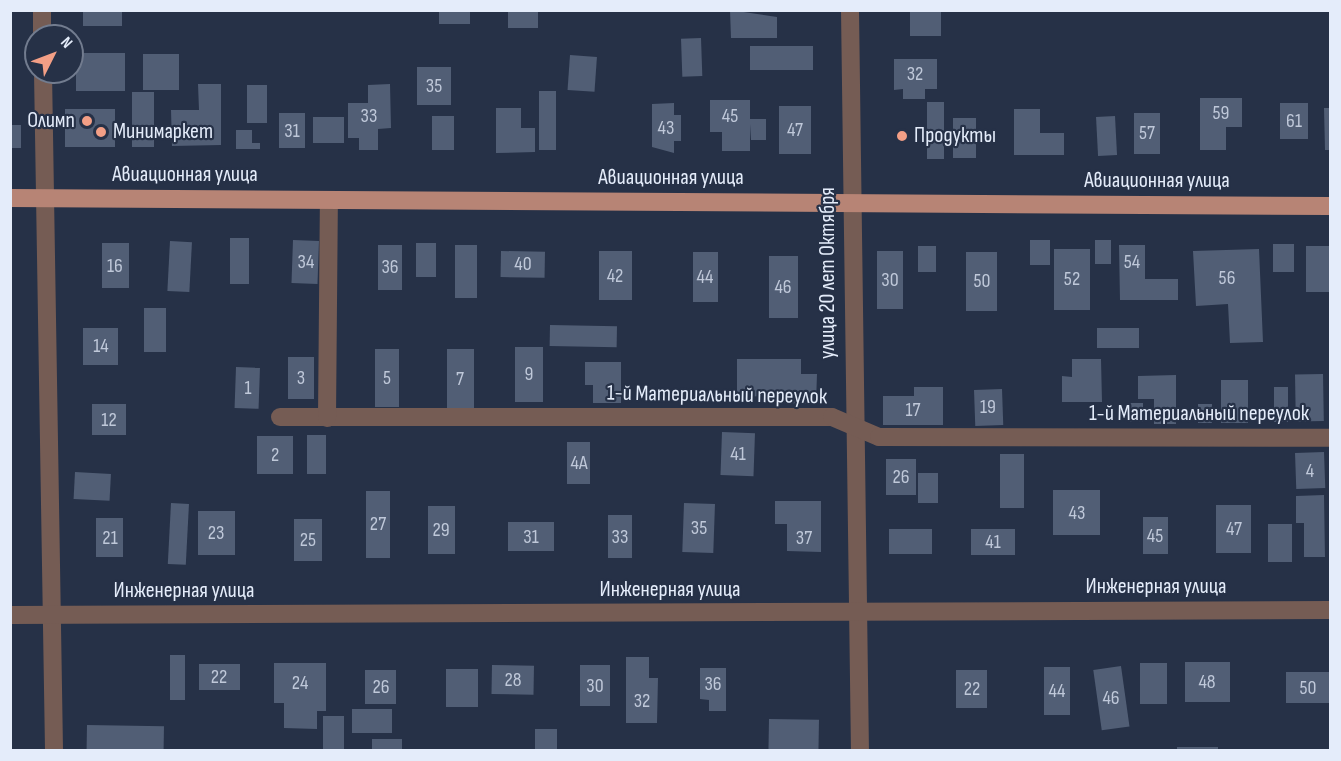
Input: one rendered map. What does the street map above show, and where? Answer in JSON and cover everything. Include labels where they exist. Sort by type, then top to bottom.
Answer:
[{"type":"main road","name":"Авиационная улица","points":[[10,198],[1330,206]]},
{"type":"street","name":"улица 20 лет Октября","points":[[850,10],[852,428],[860,750]]},
{"type":"street","points":[[43,84],[54,750]]},
{"type":"street","points":[[327,418],[329,200]]},
{"type":"street","name":"1-й Материальный переулок","points":[[280,417],[832,417],[852,428],[879,437],[1330,438]]},
{"type":"street","name":"Инженерная улица","points":[[10,615],[1330,610]]},
{"type":"building","points":[[83,10],[122,10],[122,26],[84,26]]},
{"type":"building","points":[[439,10],[470,10],[470,24],[439,24]]},
{"type":"building","points":[[508,10],[538,10],[538,28],[508,28]]},
{"type":"building","points":[[730,10],[777,17],[777,38],[731,38]]},
{"type":"building","points":[[910,12],[941,12],[941,36],[910,36]]},
{"type":"building","points":[[701,38],[702,76],[682,77],[681,39]]},
{"type":"building","points":[[750,46],[813,46],[813,70],[750,70]]},
{"type":"building","points":[[84,53],[125,53],[125,91],[76,91],[76,84],[84,84]]},
{"type":"building","points":[[143,54],[179,54],[179,90],[143,90]]},
{"type":"building","points":[[570,55],[597,57],[594,92],[568,90]]},
{"type":"building","points":[[894,59],[937,59],[937,89],[925,89],[925,99],[903,99],[903,89],[894,90]]},
{"type":"building","points":[[417,67],[451,67],[451,105],[417,105]]},
{"type":"building","points":[[198,84],[221,84],[221,145],[172,146],[171,110],[199,110]]},
{"type":"building","points":[[390,84],[391,128],[378,129],[378,150],[359,150],[359,138],[348,138],[348,103],[368,103],[368,85]]},
{"type":"building","points":[[247,85],[267,85],[267,123],[247,123]]},
{"type":"building","points":[[539,91],[556,91],[556,150],[539,150]]},
{"type":"building","points":[[132,92],[154,92],[154,147],[132,147]]},
{"type":"building","points":[[1200,98],[1242,98],[1242,127],[1226,127],[1226,150],[1200,150]]},
{"type":"building","points":[[710,100],[750,100],[750,119],[766,119],[766,140],[751,140],[750,124],[750,151],[722,151],[722,132],[710,132]]},
{"type":"building","points":[[927,102],[944,102],[944,159],[927,159]]},
{"type":"building","points":[[674,103],[674,115],[681,115],[681,141],[674,141],[674,153],[652,147],[652,104]]},
{"type":"building","points":[[1280,103],[1308,103],[1308,139],[1280,139]]},
{"type":"building","points":[[779,106],[811,106],[811,154],[779,154]]},
{"type":"building","points":[[496,108],[521,108],[521,128],[535,128],[535,152],[496,153]]},
{"type":"building","points":[[1324,108],[1330,108],[1330,150],[1325,150]]},
{"type":"building","points":[[65,109],[115,109],[115,147],[65,147]]},
{"type":"building","points":[[1014,109],[1040,109],[1040,133],[1064,133],[1064,155],[1014,155]]},
{"type":"building","points":[[279,113],[305,113],[305,148],[279,148]]},
{"type":"building","points":[[1134,113],[1160,113],[1160,154],[1134,154]]},
{"type":"building","points":[[432,116],[454,116],[454,150],[432,150]]},
{"type":"building","points":[[1115,116],[1117,155],[1098,156],[1096,117]]},
{"type":"building","points":[[313,117],[344,117],[344,143],[313,143]]},
{"type":"building","points":[[953,118],[976,118],[976,158],[953,158]]},
{"type":"building","points":[[10,125],[21,125],[21,148],[10,148]]},
{"type":"building","points":[[236,130],[252,130],[252,143],[260,143],[260,149],[236,149]]},
{"type":"building","points":[[230,238],[249,238],[249,284],[230,284]]},
{"type":"building","points":[[293,240],[319,241],[317,284],[291,283]]},
{"type":"building","points":[[1030,240],[1050,240],[1050,265],[1030,265]]},
{"type":"building","points":[[1095,240],[1111,240],[1111,264],[1095,264]]},
{"type":"building","points":[[170,241],[192,242],[189,292],[167,291]]},
{"type":"building","points":[[102,243],[129,243],[129,288],[102,288]]},
{"type":"building","points":[[416,243],[436,243],[436,277],[416,277]]},
{"type":"building","points":[[1273,244],[1294,244],[1294,272],[1273,272]]},
{"type":"building","points":[[378,245],[402,245],[402,290],[378,290]]},
{"type":"building","points":[[455,245],[477,245],[477,298],[455,298]]},
{"type":"building","points":[[1119,245],[1145,245],[1145,279],[1178,279],[1178,300],[1120,300]]},
{"type":"building","points":[[918,246],[936,246],[936,272],[918,272]]},
{"type":"building","points":[[1306,246],[1330,246],[1330,292],[1306,292]]},
{"type":"building","points":[[1054,249],[1090,249],[1090,310],[1054,310]]},
{"type":"building","points":[[1259,249],[1263,342],[1230,343],[1228,304],[1196,306],[1193,251]]},
{"type":"building","points":[[501,251],[545,252],[545,278],[501,277]]},
{"type":"building","points":[[599,251],[632,251],[632,300],[599,300]]},
{"type":"building","points":[[877,251],[903,251],[903,309],[877,309]]},
{"type":"building","points":[[693,252],[718,252],[718,302],[693,302]]},
{"type":"building","points":[[966,252],[997,252],[997,311],[966,311]]},
{"type":"building","points":[[769,256],[798,256],[798,318],[769,318]]},
{"type":"building","points":[[144,308],[166,308],[166,352],[144,352]]},
{"type":"building","points":[[550,325],[617,326],[617,347],[550,346]]},
{"type":"building","points":[[83,328],[118,328],[118,365],[83,365]]},
{"type":"building","points":[[1097,328],[1139,328],[1139,348],[1097,348]]},
{"type":"building","points":[[515,347],[543,347],[543,402],[515,402]]},
{"type":"building","points":[[375,349],[399,349],[399,407],[375,407]]},
{"type":"building","points":[[447,349],[474,349],[474,408],[447,408]]},
{"type":"building","points":[[288,357],[314,357],[314,399],[288,399]]},
{"type":"building","points":[[737,359],[801,359],[801,374],[817,374],[816,404],[782,403],[782,397],[737,396]]},
{"type":"building","points":[[1072,359],[1101,359],[1102,402],[1062,402],[1062,376],[1072,377]]},
{"type":"building","points":[[585,362],[621,362],[621,403],[593,403],[593,385],[585,385]]},
{"type":"building","points":[[236,367],[260,368],[259,409],[235,408]]},
{"type":"building","points":[[1295,374],[1323,374],[1324,421],[1296,421]]},
{"type":"building","points":[[1176,375],[1176,424],[1154,424],[1154,399],[1138,399],[1138,376]]},
{"type":"building","points":[[1221,380],[1248,380],[1248,423],[1221,423]]},
{"type":"building","points":[[914,387],[943,387],[943,425],[883,425],[883,396],[914,396]]},
{"type":"building","points":[[1274,387],[1288,387],[1288,422],[1274,422]]},
{"type":"building","points":[[1002,389],[1003,425],[975,426],[974,390]]},
{"type":"building","points":[[1129,403],[1143,403],[1143,422],[1129,422]]},
{"type":"building","points":[[92,404],[126,404],[126,435],[92,435]]},
{"type":"building","points":[[1198,404],[1212,404],[1212,423],[1198,423]]},
{"type":"building","points":[[722,432],[755,433],[753,476],[720,475]]},
{"type":"building","points":[[307,435],[326,435],[326,474],[307,474]]},
{"type":"building","points":[[257,436],[293,436],[293,474],[257,474]]},
{"type":"building","points":[[567,442],[590,442],[590,484],[567,484]]},
{"type":"building","points":[[1324,452],[1325,488],[1296,489],[1295,453]]},
{"type":"building","points":[[1000,454],[1024,454],[1024,508],[1000,508]]},
{"type":"building","points":[[886,459],[916,459],[916,495],[886,495]]},
{"type":"building","points":[[75,472],[111,474],[110,501],[74,499]]},
{"type":"building","points":[[918,473],[938,473],[938,503],[918,503]]},
{"type":"building","points":[[1053,490],[1100,490],[1100,535],[1053,535]]},
{"type":"building","points":[[366,491],[390,491],[390,558],[366,558]]},
{"type":"building","points":[[1324,495],[1325,557],[1304,557],[1304,523],[1296,523],[1296,496]]},
{"type":"building","points":[[775,501],[821,501],[821,552],[787,551],[787,524],[775,524]]},
{"type":"building","points":[[171,503],[189,504],[186,565],[168,564]]},
{"type":"building","points":[[684,503],[715,504],[713,553],[682,552]]},
{"type":"building","points":[[1216,505],[1251,505],[1251,553],[1216,553]]},
{"type":"building","points":[[428,506],[455,506],[455,554],[428,554]]},
{"type":"building","points":[[198,511],[235,511],[235,555],[198,555]]},
{"type":"building","points":[[608,515],[632,515],[632,558],[608,558]]},
{"type":"building","points":[[1143,517],[1168,517],[1168,554],[1143,554]]},
{"type":"building","points":[[96,518],[123,518],[123,557],[96,557]]},
{"type":"building","points":[[294,519],[322,519],[322,561],[294,561]]},
{"type":"building","points":[[508,522],[554,522],[554,551],[508,551]]},
{"type":"building","points":[[1268,524],[1292,524],[1292,562],[1268,562]]},
{"type":"building","points":[[889,529],[932,529],[932,554],[889,554]]},
{"type":"building","points":[[971,529],[1015,529],[1015,555],[971,555]]},
{"type":"building","points":[[170,655],[185,655],[185,700],[170,700]]},
{"type":"building","points":[[626,657],[649,657],[649,678],[658,678],[657,723],[626,723]]},
{"type":"building","points":[[1185,662],[1230,662],[1230,702],[1185,702]]},
{"type":"building","points":[[274,663],[326,663],[326,711],[317,711],[317,729],[284,728],[284,703],[274,703]]},
{"type":"building","points":[[1140,663],[1167,663],[1167,704],[1140,704]]},
{"type":"building","points":[[199,664],[240,664],[240,690],[199,690]]},
{"type":"building","points":[[492,665],[534,666],[533,695],[491,694]]},
{"type":"building","points":[[580,665],[610,665],[610,706],[580,706]]},
{"type":"building","points":[[1121,666],[1129,726],[1102,730],[1093,670]]},
{"type":"building","points":[[1044,667],[1070,667],[1070,715],[1044,715]]},
{"type":"building","points":[[700,668],[726,668],[726,711],[709,711],[709,700],[700,699]]},
{"type":"building","points":[[446,669],[478,669],[478,707],[446,707]]},
{"type":"building","points":[[365,670],[396,670],[396,704],[365,704]]},
{"type":"building","points":[[956,670],[987,670],[987,708],[956,708]]},
{"type":"building","points":[[1286,672],[1330,672],[1330,703],[1286,703]]},
{"type":"building","points":[[352,709],[392,709],[392,733],[352,733]]},
{"type":"building","points":[[323,716],[344,716],[344,750],[323,750]]},
{"type":"building","points":[[769,719],[819,720],[818,750],[768,750]]},
{"type":"building","points":[[87,725],[164,726],[164,750],[87,750]]},
{"type":"building","points":[[535,729],[557,729],[557,750],[535,750]]},
{"type":"building","points":[[372,739],[402,739],[402,750],[372,750]]},
{"type":"building","points":[[1177,747],[1218,747],[1218,750],[1177,750]]},
{"type":"place","name":"Олимп","points":[[87,121]]},
{"type":"place","name":"Минимаркет","points":[[101,132]]},
{"type":"place","name":"Продукты","points":[[902,136]]}]
